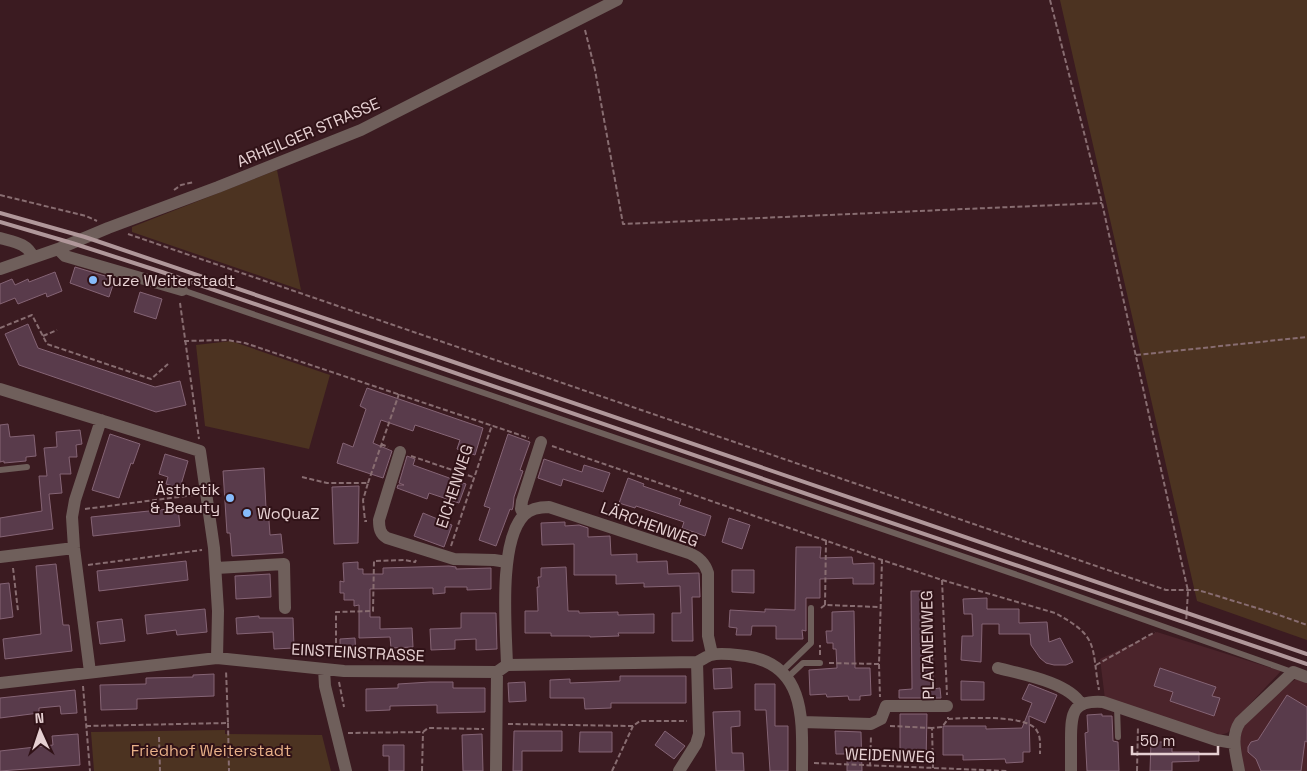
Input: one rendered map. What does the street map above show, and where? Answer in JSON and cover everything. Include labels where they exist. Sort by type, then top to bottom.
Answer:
[{"type":"street","name":"ARHEILGER STRASSE","points":[[0,269],[58,248],[103,222],[218,187],[362,130],[617,0]]},
{"type":"street","points":[[0,238],[23,245],[30,250],[33,257]]},
{"type":"street","points":[[58,248],[65,256],[182,290]]},
{"type":"street","points":[[0,389],[200,451],[214,548],[222,658]]},
{"type":"street","points":[[86,673],[72,511],[101,420]]},
{"type":"street","points":[[496,771],[507,562],[516,529],[524,515],[522,501],[542,442]]},
{"type":"street","points":[[400,452],[379,520],[380,530],[384,536],[447,558],[507,562]]},
{"type":"street","name":"LÄRCHENWEG","points":[[524,515],[539,508],[556,508],[696,556],[704,564],[708,573],[708,636],[712,654]]},
{"type":"street","points":[[6,557],[74,548]]},
{"type":"street","points":[[216,568],[284,564],[285,608]]},
{"type":"street","points":[[712,654],[762,659],[784,675],[798,697],[802,722],[802,767]]},
{"type":"street","name":"EINSTEINSTRASSE","points":[[0,683],[222,658],[330,670],[502,669],[698,662],[712,654]]},
{"type":"street","points":[[679,771],[696,744],[699,734],[698,662]]},
{"type":"street","points":[[998,668],[1059,687],[1072,694],[1081,704]]},
{"type":"street","points":[[330,670],[324,686],[346,771]]},
{"type":"street","points":[[1239,771],[1234,743],[1236,730],[1244,716],[1293,672],[1307,677]]},
{"type":"street","points":[[1071,771],[1071,718],[1081,704],[1091,702],[1103,702],[1216,740],[1234,743]]},
{"type":"street","points":[[802,722],[876,722],[886,706]]},
{"type":"street","name":"PLATANENWEG","points":[[886,706],[947,706]]},
{"type":"lane","points":[[182,290],[1293,672]]},
{"type":"lane","points":[[0,470],[27,467]]},
{"type":"lane","points":[[784,675],[811,643],[812,608]]},
{"type":"lane","points":[[784,675],[803,663],[820,663]]},
{"type":"lane","points":[[1117,707],[1118,737]]},
{"type":"path","points":[[1050,0],[1102,203],[1188,591],[1186,634]]},
{"type":"path","points":[[580,19],[588,38],[595,70],[623,224],[1102,203]]},
{"type":"path","points":[[170,192],[181,185],[199,182]]},
{"type":"path","points":[[0,195],[103,222]]},
{"type":"path","points":[[127,234],[1166,590],[1198,590],[1273,613],[1307,626]]},
{"type":"path","points":[[182,290],[180,303],[184,341],[194,394],[200,451]]},
{"type":"path","points":[[0,328],[32,315],[47,344],[151,379],[168,364]]},
{"type":"path","points":[[43,336],[57,330]]},
{"type":"path","points":[[1136,355],[1307,338]]},
{"type":"path","points":[[184,341],[227,340],[245,343],[542,442],[882,560],[942,580],[1055,613],[1083,631],[1093,647],[1098,688],[1103,702]]},
{"type":"path","points":[[379,520],[365,521],[363,500],[399,394]]},
{"type":"path","name":"EICHENWEG","points":[[447,558],[492,425]]},
{"type":"path","points":[[381,444],[474,478]]},
{"type":"path","points":[[302,477],[327,483],[368,483]]},
{"type":"path","points":[[72,511],[206,493]]},
{"type":"path","points":[[826,540],[826,605]]},
{"type":"path","points":[[77,566],[214,548]]},
{"type":"path","points":[[330,670],[336,612],[373,611],[374,561],[404,560],[415,562],[420,549]]},
{"type":"path","points":[[6,557],[18,611]]},
{"type":"path","points":[[882,560],[879,664],[880,702],[886,706]]},
{"type":"path","name":"PLATANENWEG","points":[[942,580],[947,706]]},
{"type":"path","points":[[820,608],[826,605],[880,607]]},
{"type":"path","points":[[1096,665],[1165,627]]},
{"type":"path","points":[[820,645],[820,663],[879,664]]},
{"type":"path","points":[[222,658],[228,723],[229,771]]},
{"type":"path","points":[[86,673],[86,726],[90,771]]},
{"type":"path","points":[[870,766],[876,722],[886,726],[942,727],[948,719],[947,706]]},
{"type":"path","points":[[1137,771],[1138,714]]},
{"type":"path","points":[[948,719],[1014,719],[1028,723],[1037,729],[1040,754]]},
{"type":"path","points":[[612,771],[633,726],[640,721],[699,722]]},
{"type":"path","points":[[86,726],[228,723]]},
{"type":"path","points":[[337,736],[349,733],[423,732],[428,728],[633,726]]},
{"type":"path","points":[[932,728],[933,768]]},
{"type":"path","points":[[422,771],[423,732]]},
{"type":"path","points":[[159,737],[160,771]]},
{"type":"path","name":"WEIDENWEG","points":[[802,767],[870,766],[1007,771]]},
{"type":"shaded area","points":[[1157,632],[1281,671],[1236,719],[1233,728],[1227,733],[1218,736],[1105,699],[1100,659]]},
{"type":"shaded area","points":[[1296,679],[1307,683],[1307,771],[1244,771],[1240,751],[1240,734],[1245,722],[1271,696]]},
{"type":"green space","points":[[1060,0],[1307,0],[1307,640],[1197,601]]},
{"type":"green space","points":[[277,170],[301,290],[132,232],[132,227]]},
{"type":"green space","points":[[231,341],[330,375],[309,449],[205,426],[196,345]]},
{"type":"green space","name":"Friedhof Weiterstadt","points":[[225,730],[225,734],[322,735],[331,771],[94,771],[91,732]]},
{"type":"building","name":"Juze Weiterstadt","points":[[75,267],[115,279],[109,297],[70,283]]},
{"type":"building","points":[[55,272],[62,291],[47,297],[46,293],[18,304],[15,298],[0,304],[0,284],[12,279],[15,285],[28,279],[29,282]]},
{"type":"building","points":[[140,292],[162,299],[156,319],[134,312]]},
{"type":"building","points":[[28,324],[38,348],[155,387],[180,381],[186,405],[156,412],[19,365],[5,334]]},
{"type":"building","points":[[367,388],[483,428],[475,455],[457,449],[460,440],[415,425],[413,431],[381,420],[373,443],[392,451],[383,478],[337,463],[343,443],[353,447],[366,409],[360,406]]},
{"type":"building","points":[[8,424],[10,437],[34,435],[36,456],[26,457],[26,461],[0,462],[0,425]]},
{"type":"building","points":[[80,430],[82,444],[76,445],[77,457],[69,457],[71,474],[60,474],[62,493],[49,494],[53,529],[0,537],[0,518],[42,511],[39,476],[47,476],[44,448],[57,447],[56,432]]},
{"type":"building","points":[[110,434],[140,444],[133,464],[131,463],[119,498],[92,490]]},
{"type":"building","points":[[508,434],[530,442],[520,470],[523,471],[514,497],[513,507],[512,510],[510,509],[496,546],[479,540],[490,508],[484,506]]},
{"type":"building","points":[[165,454],[188,461],[180,488],[166,484],[168,477],[159,474]]},
{"type":"building","points":[[407,456],[415,459],[413,465],[466,484],[459,503],[429,493],[427,499],[397,488],[398,485],[404,485],[399,483]]},
{"type":"building","points":[[544,459],[582,472],[584,465],[610,473],[603,492],[563,479],[561,486],[538,478]]},
{"type":"building","name":"WoQuaZ","points":[[264,468],[266,508],[268,507],[270,535],[281,534],[283,553],[232,556],[230,533],[227,533],[223,471]]},
{"type":"building","points":[[628,478],[644,484],[643,486],[681,499],[679,505],[711,516],[705,536],[682,528],[684,522],[636,506],[635,508],[619,503]]},
{"type":"building","points":[[359,486],[358,543],[334,544],[332,487]]},
{"type":"building","points":[[178,508],[180,526],[93,536],[91,517]]},
{"type":"building","points":[[423,513],[452,525],[444,547],[414,536]]},
{"type":"building","points":[[729,518],[750,525],[742,549],[722,542]]},
{"type":"building","points":[[565,522],[565,526],[579,525],[588,528],[588,537],[610,536],[611,555],[637,554],[637,562],[667,561],[668,574],[699,573],[700,597],[692,597],[693,641],[672,641],[672,613],[681,613],[680,586],[644,587],[644,583],[616,584],[616,575],[574,575],[574,544],[542,545],[541,523]]},
{"type":"building","points":[[796,547],[821,547],[820,558],[852,557],[853,564],[874,563],[874,584],[853,584],[853,578],[820,579],[820,598],[806,598],[806,631],[802,630],[803,639],[776,639],[776,626],[752,626],[751,635],[736,635],[737,628],[729,627],[730,610],[765,612],[765,609],[795,610]]},
{"type":"building","points":[[186,561],[188,580],[99,591],[97,571]]},
{"type":"building","points":[[358,562],[358,569],[363,569],[363,574],[383,574],[383,568],[449,566],[456,567],[456,569],[491,568],[491,589],[467,590],[467,587],[445,587],[445,593],[433,594],[433,588],[370,589],[370,617],[380,617],[380,629],[412,628],[413,647],[391,648],[390,637],[359,638],[359,605],[354,606],[354,600],[344,600],[344,593],[340,593],[340,581],[344,582],[343,563]]},
{"type":"building","points":[[56,564],[63,625],[69,625],[72,651],[5,659],[3,639],[41,634],[36,566]]},
{"type":"building","points":[[566,567],[568,611],[579,611],[579,613],[618,612],[618,615],[654,614],[654,633],[618,633],[619,636],[590,637],[551,636],[551,633],[525,633],[525,611],[538,611],[537,587],[539,587],[538,577],[541,577],[541,568]]},
{"type":"building","points":[[732,570],[754,570],[754,593],[732,592]]},
{"type":"building","points":[[270,574],[271,597],[236,599],[235,576]]},
{"type":"building","points":[[9,583],[13,617],[0,619],[0,584]]},
{"type":"building","points":[[911,591],[932,591],[933,689],[940,688],[941,698],[899,698],[899,690],[912,689]]},
{"type":"building","points":[[987,598],[987,609],[1019,609],[1019,623],[1047,622],[1049,642],[1060,638],[1073,662],[1066,665],[1046,663],[1031,645],[1030,634],[999,634],[999,624],[982,624],[981,662],[961,660],[962,636],[973,636],[972,614],[964,614],[963,599]]},
{"type":"building","points":[[205,609],[207,632],[177,635],[176,630],[147,634],[145,615]]},
{"type":"building","points":[[854,611],[855,668],[870,668],[871,695],[860,696],[860,700],[849,700],[848,696],[827,697],[826,694],[810,695],[809,670],[837,668],[836,649],[833,649],[833,643],[827,643],[826,631],[832,631],[832,612]]},
{"type":"building","points":[[461,613],[496,613],[497,649],[476,650],[476,639],[455,640],[455,649],[431,650],[430,629],[461,628]]},
{"type":"building","points":[[259,616],[259,618],[293,618],[294,648],[274,649],[273,632],[237,634],[236,618]]},
{"type":"building","points":[[122,619],[125,641],[100,644],[97,622]]},
{"type":"building","points":[[355,638],[356,656],[340,656],[340,639]]},
{"type":"building","points":[[731,668],[732,688],[714,689],[713,669]]},
{"type":"building","points":[[1160,668],[1216,687],[1212,696],[1220,698],[1214,716],[1170,701],[1173,692],[1154,686]]},
{"type":"building","points":[[214,674],[214,696],[137,699],[137,709],[101,710],[100,685],[146,684],[146,678],[193,677],[193,675]]},
{"type":"building","points":[[620,676],[686,676],[686,703],[611,703],[611,708],[585,709],[584,698],[550,698],[550,680],[570,679],[570,683],[620,681]]},
{"type":"building","points":[[961,681],[984,682],[984,700],[961,700]]},
{"type":"building","points":[[453,682],[453,688],[485,688],[485,712],[437,713],[437,705],[390,706],[390,710],[366,711],[366,689],[398,688],[398,684]]},
{"type":"building","points":[[525,682],[526,701],[509,702],[508,683]]},
{"type":"building","points":[[755,684],[775,684],[775,726],[788,726],[788,771],[770,771],[766,710],[755,710]]},
{"type":"building","points":[[1029,684],[1057,695],[1045,723],[1029,716],[1030,752],[1023,752],[1023,762],[1006,763],[1005,759],[963,760],[963,755],[943,755],[943,726],[986,726],[986,729],[1022,728],[1032,703],[1022,699]]},
{"type":"building","points":[[75,690],[77,713],[61,714],[60,706],[39,708],[39,713],[0,718],[0,698]]},
{"type":"building","points":[[1287,695],[1307,707],[1307,742],[1305,741],[1301,771],[1261,771],[1256,759],[1248,752],[1248,747],[1251,742],[1258,740]]},
{"type":"building","points":[[740,711],[740,726],[731,727],[732,753],[743,753],[744,771],[716,771],[713,712]]},
{"type":"building","points":[[900,714],[927,714],[926,761],[900,760]]},
{"type":"building","points":[[1102,714],[1102,716],[1112,716],[1113,741],[1118,742],[1119,771],[1087,771],[1085,733],[1088,732],[1087,715]]},
{"type":"building","points":[[514,731],[562,731],[562,751],[522,751],[522,771],[513,771]]},
{"type":"building","points":[[665,731],[685,746],[674,759],[655,745]]},
{"type":"building","points":[[835,731],[861,732],[862,771],[847,771],[847,754],[836,754]]},
{"type":"building","points":[[580,732],[612,732],[612,752],[579,752]]},
{"type":"building","points":[[78,734],[80,765],[0,771],[0,751],[53,745],[52,736]]},
{"type":"building","points":[[482,734],[483,771],[463,771],[462,735]]},
{"type":"building","points":[[1151,742],[1172,742],[1172,752],[1199,752],[1199,761],[1172,762],[1172,771],[1150,771]]},
{"type":"building","points":[[383,745],[404,745],[404,771],[389,771],[389,756],[383,756]]},
{"type":"railway","points":[[0,213],[85,237],[1307,654]]},
{"type":"railway","points":[[0,222],[162,272],[1307,664]]},
{"type":"place","name":"Juze Weiterstadt","points":[[93,280]]},
{"type":"place","name":"Ästhetik & Beauty","points":[[230,498]]},
{"type":"place","name":"WoQuaZ","points":[[247,513]]}]
